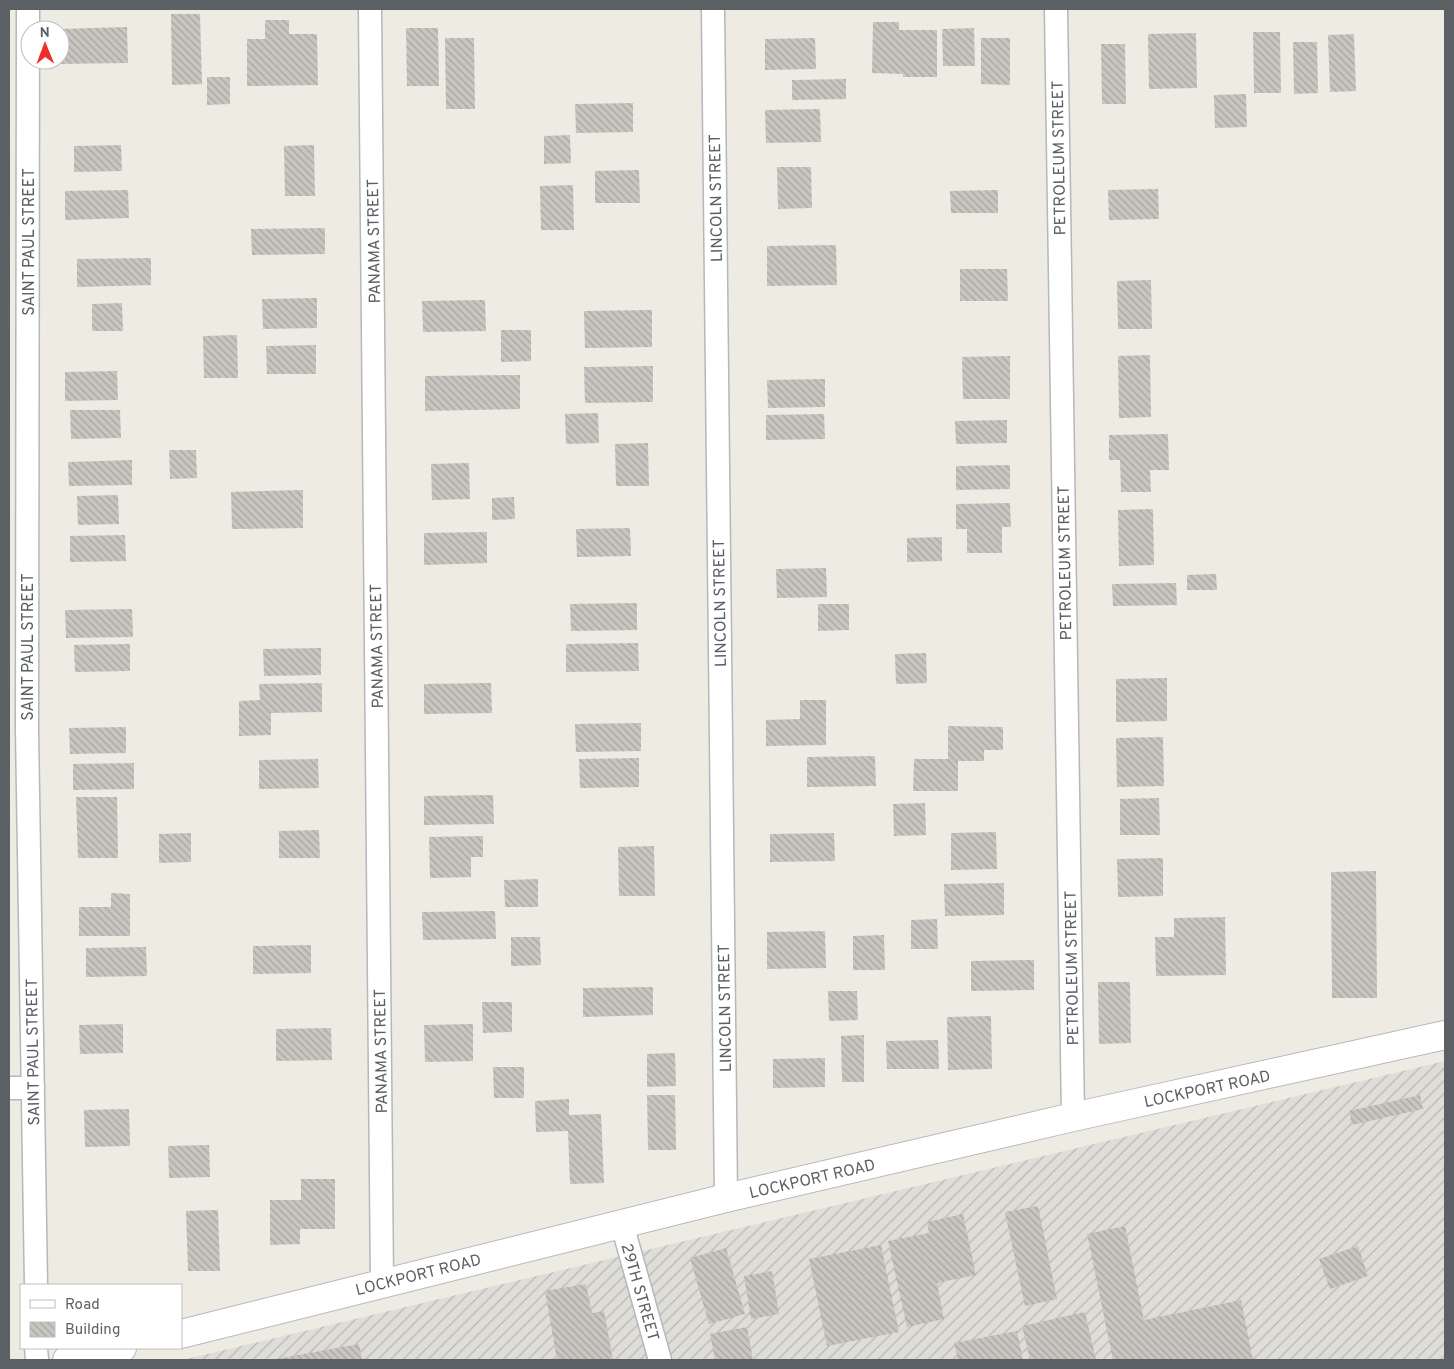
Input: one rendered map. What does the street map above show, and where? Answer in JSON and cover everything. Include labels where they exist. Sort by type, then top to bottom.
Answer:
[{"type":"street","name":"SAINT PAUL STREET","points":[[28,9],[18,354],[18,730],[33,1088],[36,1284]]},
{"type":"street","name":"PANAMA STREET","points":[[370,9],[382,1283]]},
{"type":"street","name":"LINCOLN STREET","points":[[713,9],[726,1198]]},
{"type":"street","name":"PETROLEUM STREET","points":[[1056,9],[1073,1117]]},
{"type":"street","name":"LOCKPORT ROAD","points":[[182,1334],[726,1198],[1073,1117],[1445,1035]]},
{"type":"street","points":[[9,1088],[33,1088]]},
{"type":"street","name":"29TH STREET","points":[[622,1224],[660,1360]]},
{"type":"street","points":[[67,1360],[117,1349]]},
{"type":"shaded area","points":[[1445,1061],[1445,1360],[182,1360]]},
{"type":"building","points":[[171,14],[200,14],[202,84],[172,85]]},
{"type":"building","points":[[265,20],[289,20],[289,34],[317,34],[318,85],[247,86],[247,39],[265,39]]},
{"type":"building","points":[[873,22],[899,22],[899,30],[937,30],[937,77],[903,77],[903,74],[872,73]]},
{"type":"building","points":[[127,27],[128,63],[70,64],[70,29]]},
{"type":"building","points":[[406,28],[438,28],[439,86],[407,86]]},
{"type":"building","points":[[974,28],[975,66],[943,66],[942,29]]},
{"type":"building","points":[[1253,32],[1280,32],[1281,93],[1254,93]]},
{"type":"building","points":[[1196,33],[1197,88],[1149,89],[1148,34]]},
{"type":"building","points":[[1354,34],[1356,91],[1330,92],[1328,35]]},
{"type":"building","points":[[445,38],[474,38],[475,109],[446,109]]},
{"type":"building","points":[[815,38],[816,69],[765,70],[765,39]]},
{"type":"building","points":[[981,38],[1010,38],[1010,85],[981,84]]},
{"type":"building","points":[[1293,42],[1317,42],[1318,93],[1294,94]]},
{"type":"building","points":[[1101,44],[1125,44],[1126,104],[1102,104]]},
{"type":"building","points":[[207,77],[230,77],[230,104],[207,105]]},
{"type":"building","points":[[846,79],[846,99],[792,100],[792,80]]},
{"type":"building","points":[[1246,94],[1247,127],[1215,128],[1214,95]]},
{"type":"building","points":[[633,103],[633,132],[576,133],[575,104]]},
{"type":"building","points":[[820,109],[821,142],[766,143],[765,110]]},
{"type":"building","points":[[570,135],[571,163],[544,164],[544,136]]},
{"type":"building","points":[[121,145],[122,171],[74,172],[74,146]]},
{"type":"building","points":[[314,145],[315,196],[285,196],[284,146]]},
{"type":"building","points":[[777,167],[811,167],[812,208],[778,209]]},
{"type":"building","points":[[639,170],[640,203],[595,203],[595,171]]},
{"type":"building","points":[[573,185],[574,230],[541,230],[540,186]]},
{"type":"building","points":[[1158,189],[1159,219],[1109,220],[1108,190]]},
{"type":"building","points":[[128,190],[129,218],[65,220],[65,191]]},
{"type":"building","points":[[998,190],[998,213],[951,213],[950,191]]},
{"type":"building","points":[[325,228],[325,254],[252,255],[251,229]]},
{"type":"building","points":[[836,245],[837,285],[767,286],[767,246]]},
{"type":"building","points":[[151,258],[151,285],[77,287],[77,259]]},
{"type":"building","points":[[960,269],[1007,269],[1008,301],[960,301]]},
{"type":"building","points":[[1151,280],[1152,329],[1118,329],[1117,281]]},
{"type":"building","points":[[317,298],[317,328],[263,329],[262,299]]},
{"type":"building","points":[[485,300],[486,331],[423,332],[422,301]]},
{"type":"building","points":[[122,303],[123,331],[92,331],[92,304]]},
{"type":"building","points":[[652,310],[652,347],[585,348],[584,311]]},
{"type":"building","points":[[501,330],[531,330],[531,361],[501,362]]},
{"type":"building","points":[[237,335],[238,378],[204,378],[203,336]]},
{"type":"building","points":[[316,345],[316,374],[267,374],[266,346]]},
{"type":"building","points":[[1150,355],[1151,417],[1119,418],[1118,356]]},
{"type":"building","points":[[1010,356],[1010,399],[963,399],[962,357]]},
{"type":"building","points":[[653,366],[653,402],[585,403],[584,367]]},
{"type":"building","points":[[117,371],[118,400],[65,401],[65,372]]},
{"type":"building","points":[[520,375],[520,409],[425,411],[425,376]]},
{"type":"building","points":[[825,379],[825,407],[768,408],[767,380]]},
{"type":"building","points":[[70,410],[120,410],[121,438],[71,439]]},
{"type":"building","points":[[598,413],[599,443],[566,444],[565,414]]},
{"type":"building","points":[[824,414],[825,439],[766,440],[766,415]]},
{"type":"building","points":[[1007,420],[1007,443],[956,444],[955,421]]},
{"type":"building","points":[[1168,434],[1169,470],[1150,470],[1151,492],[1121,492],[1120,460],[1109,460],[1109,435]]},
{"type":"building","points":[[648,443],[649,486],[616,486],[615,444]]},
{"type":"building","points":[[169,450],[196,450],[197,478],[170,479]]},
{"type":"building","points":[[132,460],[132,485],[69,486],[68,462]]},
{"type":"building","points":[[469,463],[470,499],[432,500],[431,464]]},
{"type":"building","points":[[1010,465],[1010,489],[956,490],[956,466]]},
{"type":"building","points":[[303,490],[303,528],[232,529],[231,492]]},
{"type":"building","points":[[118,495],[119,524],[78,525],[77,496]]},
{"type":"building","points":[[514,497],[515,519],[492,520],[492,498]]},
{"type":"building","points":[[1010,503],[1011,527],[1002,527],[1002,553],[967,553],[967,529],[956,529],[956,504]]},
{"type":"building","points":[[1153,509],[1154,565],[1119,566],[1118,510]]},
{"type":"building","points":[[630,528],[631,556],[577,557],[576,529]]},
{"type":"building","points":[[487,532],[487,563],[424,565],[424,533]]},
{"type":"building","points":[[125,535],[126,561],[70,562],[70,536]]},
{"type":"building","points":[[942,537],[942,561],[907,562],[907,538]]},
{"type":"building","points":[[826,568],[827,597],[777,598],[776,569]]},
{"type":"building","points":[[1216,574],[1217,590],[1187,590],[1187,575]]},
{"type":"building","points":[[1176,583],[1177,605],[1113,606],[1112,584]]},
{"type":"building","points":[[637,603],[637,630],[571,631],[570,604]]},
{"type":"building","points":[[818,604],[849,604],[849,630],[818,631]]},
{"type":"building","points":[[132,609],[133,637],[66,638],[65,610]]},
{"type":"building","points":[[638,643],[639,671],[566,672],[566,644]]},
{"type":"building","points":[[130,644],[130,671],[75,672],[74,645]]},
{"type":"building","points":[[321,648],[321,675],[264,676],[263,649]]},
{"type":"building","points":[[926,653],[927,683],[896,684],[895,654]]},
{"type":"building","points":[[1167,678],[1167,721],[1116,722],[1116,679]]},
{"type":"building","points":[[322,683],[322,712],[271,713],[271,735],[239,736],[239,701],[260,700],[259,684]]},
{"type":"building","points":[[491,683],[492,713],[424,714],[424,684]]},
{"type":"building","points":[[800,700],[826,700],[826,745],[766,746],[766,720],[800,719]]},
{"type":"building","points":[[641,723],[641,751],[576,752],[575,724]]},
{"type":"building","points":[[948,726],[1003,727],[1003,750],[984,750],[984,761],[958,761],[958,791],[913,791],[914,759],[948,759]]},
{"type":"building","points":[[126,727],[126,753],[70,754],[69,728]]},
{"type":"building","points":[[1163,737],[1164,786],[1117,787],[1116,738]]},
{"type":"building","points":[[875,756],[876,786],[807,787],[807,757]]},
{"type":"building","points":[[639,758],[639,787],[580,788],[579,759]]},
{"type":"building","points":[[318,759],[319,788],[259,789],[259,760]]},
{"type":"building","points":[[134,763],[134,789],[73,790],[73,764]]},
{"type":"building","points":[[493,795],[494,824],[424,825],[424,796]]},
{"type":"building","points":[[76,797],[117,797],[118,858],[78,858]]},
{"type":"building","points":[[1159,798],[1160,835],[1120,835],[1120,799]]},
{"type":"building","points":[[925,803],[926,835],[894,836],[893,804]]},
{"type":"building","points":[[319,830],[320,858],[279,858],[279,831]]},
{"type":"building","points":[[996,832],[997,869],[951,870],[951,833]]},
{"type":"building","points":[[191,833],[191,862],[159,863],[159,834]]},
{"type":"building","points":[[834,833],[835,861],[770,862],[770,834]]},
{"type":"building","points":[[483,836],[483,857],[471,857],[471,877],[430,878],[429,837]]},
{"type":"building","points":[[654,846],[655,896],[619,896],[618,847]]},
{"type":"building","points":[[1163,858],[1163,896],[1118,897],[1117,859]]},
{"type":"building","points":[[1376,871],[1377,998],[1332,998],[1331,872]]},
{"type":"building","points":[[538,879],[538,907],[505,907],[504,880]]},
{"type":"building","points":[[1004,883],[1004,915],[945,916],[944,884]]},
{"type":"building","points":[[111,893],[130,894],[130,936],[79,936],[79,907],[111,907]]},
{"type":"building","points":[[495,911],[496,939],[423,940],[422,912]]},
{"type":"building","points":[[1225,917],[1226,975],[1156,976],[1155,937],[1174,937],[1174,918]]},
{"type":"building","points":[[937,919],[938,949],[911,949],[911,920]]},
{"type":"building","points":[[825,931],[826,968],[767,969],[767,932]]},
{"type":"building","points":[[884,935],[885,970],[853,970],[853,936]]},
{"type":"building","points":[[511,937],[540,937],[541,965],[511,966]]},
{"type":"building","points":[[311,945],[311,973],[253,974],[253,946]]},
{"type":"building","points":[[146,947],[147,976],[86,977],[86,948]]},
{"type":"building","points":[[1034,960],[1034,990],[971,991],[971,961]]},
{"type":"building","points":[[1098,982],[1130,982],[1131,1043],[1099,1044]]},
{"type":"building","points":[[653,987],[653,1015],[583,1017],[583,988]]},
{"type":"building","points":[[828,991],[857,991],[858,1020],[829,1021]]},
{"type":"building","points":[[482,1002],[512,1002],[512,1032],[483,1033]]},
{"type":"building","points":[[991,1016],[992,1069],[948,1070],[947,1017]]},
{"type":"building","points":[[123,1024],[123,1053],[80,1054],[79,1025]]},
{"type":"building","points":[[473,1024],[473,1061],[425,1062],[424,1025]]},
{"type":"building","points":[[331,1028],[332,1060],[276,1061],[276,1029]]},
{"type":"building","points":[[864,1035],[864,1082],[842,1082],[841,1036]]},
{"type":"building","points":[[938,1040],[939,1069],[887,1069],[886,1041]]},
{"type":"building","points":[[675,1053],[676,1086],[647,1087],[647,1054]]},
{"type":"building","points":[[825,1058],[825,1087],[773,1088],[773,1059]]},
{"type":"building","points":[[493,1067],[524,1067],[524,1098],[494,1098]]},
{"type":"building","points":[[647,1095],[675,1095],[676,1150],[648,1150]]},
{"type":"building","points":[[1420,1095],[1423,1109],[1352,1125],[1349,1111]]},
{"type":"building","points":[[569,1099],[569,1115],[601,1114],[604,1183],[570,1184],[568,1131],[536,1132],[535,1101]]},
{"type":"building","points":[[129,1109],[130,1146],[85,1147],[84,1110]]},
{"type":"building","points":[[209,1145],[210,1177],[169,1178],[168,1146]]},
{"type":"building","points":[[301,1179],[335,1179],[335,1229],[300,1229],[300,1244],[270,1245],[270,1200],[301,1200]]},
{"type":"building","points":[[1038,1206],[1057,1299],[1025,1306],[1005,1212]]},
{"type":"building","points":[[218,1210],[220,1271],[188,1271],[186,1211]]},
{"type":"building","points":[[963,1214],[976,1275],[937,1283],[944,1319],[907,1327],[888,1241],[929,1233],[927,1222]]},
{"type":"building","points":[[1125,1226],[1144,1320],[1241,1300],[1253,1360],[1113,1360],[1087,1234]]},
{"type":"building","points":[[881,1245],[899,1332],[827,1346],[809,1259]]},
{"type":"building","points":[[1358,1246],[1368,1276],[1330,1289],[1319,1259]]},
{"type":"building","points":[[726,1248],[745,1314],[709,1324],[690,1258]]},
{"type":"building","points":[[772,1271],[779,1314],[751,1319],[744,1276]]},
{"type":"building","points":[[586,1284],[592,1313],[604,1311],[613,1360],[557,1360],[545,1291]]},
{"type":"building","points":[[1085,1312],[1096,1360],[1030,1360],[1022,1326]]},
{"type":"building","points":[[747,1327],[753,1360],[715,1360],[710,1334]]},
{"type":"building","points":[[1017,1331],[1023,1360],[958,1360],[954,1343]]},
{"type":"building","points":[[359,1344],[362,1360],[276,1359]]}]
